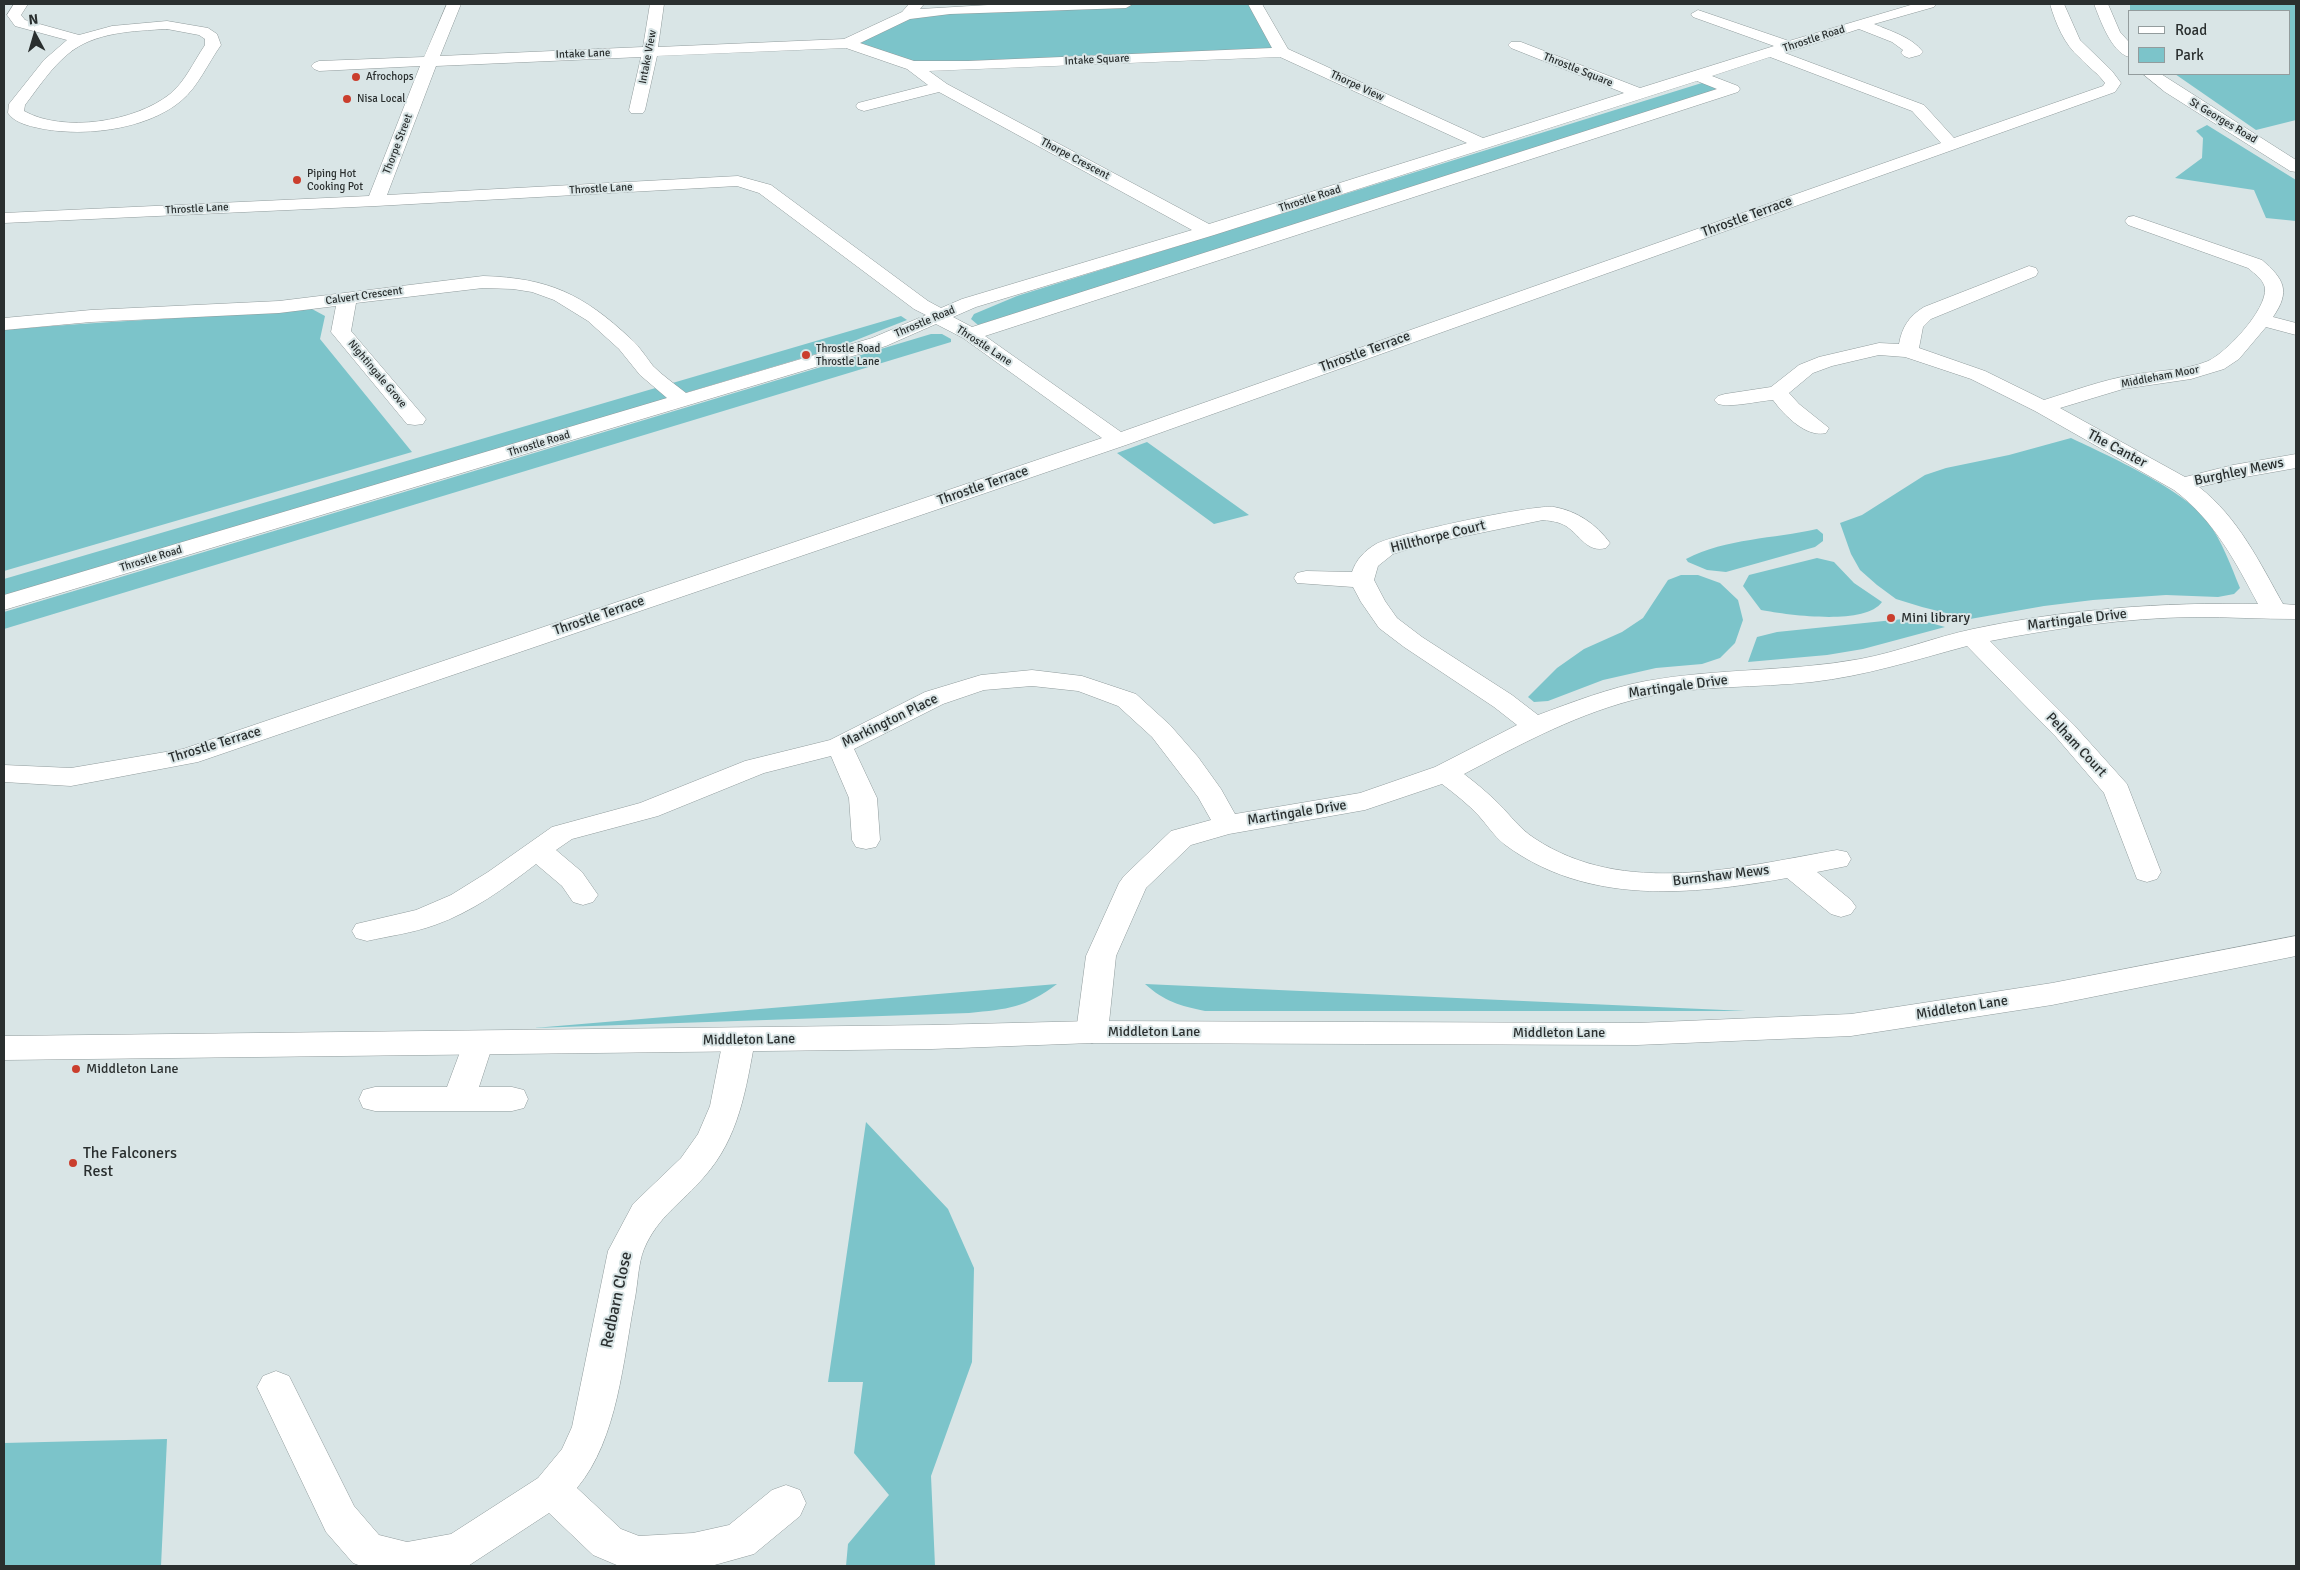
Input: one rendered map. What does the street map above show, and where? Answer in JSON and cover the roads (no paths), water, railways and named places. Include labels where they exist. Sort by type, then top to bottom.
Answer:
[{"type":"street","points":[[21,4],[14,15],[20,23],[82,40],[118,30],[167,25],[203,31],[212,37],[213,45],[177,96],[165,106],[145,114],[120,121],[83,126],[42,125],[25,120],[16,113],[17,104],[63,50],[82,40]]},
{"type":"street","name":"Thorpe Street","points":[[376,201],[454,4]]},
{"type":"street","name":"Intake View","points":[[637,110],[650,51],[657,4]]},
{"type":"street","points":[[846,43],[912,9],[950,10],[1126,4]]},
{"type":"street","points":[[1255,4],[1282,52]]},
{"type":"street","points":[[1886,4],[1906,11]]},
{"type":"street","name":"Throstle Road","points":[[4,603],[879,342],[969,303],[1208,231],[1860,24],[1929,4]]},
{"type":"street","name":"Throstle Terrace","points":[[4,774],[71,777],[188,756],[1118,440],[2109,89],[2113,83],[2112,81],[2108,75],[2082,52],[2070,37],[2060,18],[2057,4]]},
{"type":"street","points":[[2101,4],[2113,33],[2128,51]]},
{"type":"street","points":[[1698,14],[1790,47]]},
{"type":"street","points":[[1860,24],[1897,39],[1915,52],[1909,53]]},
{"type":"street","name":"Intake Lane","points":[[319,66],[846,43]]},
{"type":"street","name":"Thorpe Crescent","points":[[846,43],[912,66],[941,87],[1208,231]]},
{"type":"street","name":"Throstle Square","points":[[1516,45],[1640,94]]},
{"type":"street","name":"Intake Square","points":[[912,66],[968,66],[1282,52]]},
{"type":"street","name":"Thorpe View","points":[[1282,52],[1483,144]]},
{"type":"street","points":[[1772,53],[1918,108],[1937,127],[1950,144]]},
{"type":"street","name":"St Georges Road","points":[[2152,75],[2171,89],[2296,167]]},
{"type":"street","name":"Throstle Road","points":[[970,334],[1732,89],[1699,76]]},
{"type":"street","points":[[864,106],[941,87]]},
{"type":"street","name":"Throstle Lane","points":[[4,218],[738,182],[765,189],[943,320],[970,334],[1118,440]]},
{"type":"street","name":"Middleham Moor","points":[[2042,407],[2124,383],[2200,370],[2227,359],[2261,320],[2275,299],[2275,287],[2269,277],[2259,268],[2242,258],[2134,221]]},
{"type":"street","points":[[1908,351],[1912,328],[1917,320],[1931,311],[2029,272]]},
{"type":"street","name":"Calvert Crescent","points":[[4,324],[90,316],[279,307],[483,282],[513,283],[536,287],[561,296],[595,317],[626,345],[647,371],[683,401]]},
{"type":"street","name":"Nightingale Grove","points":[[347,299],[341,332],[415,419]]},
{"type":"street","points":[[2261,320],[2296,329]]},
{"type":"street","name":"The Canter","points":[[1779,394],[1781,388],[1806,369],[1826,361],[1879,349],[1908,351],[1978,375],[2042,407],[2199,496],[2231,534],[2285,611]]},
{"type":"street","points":[[1725,400],[1749,395],[1779,394],[1797,414],[1818,428]]},
{"type":"street","name":"Burghley Mews","points":[[2182,485],[2233,472],[2296,461]]},
{"type":"street","name":"Hillthorpe Court","points":[[1362,580],[1367,563],[1386,548],[1417,539],[1525,515],[1561,514],[1576,522],[1598,544]]},
{"type":"street","points":[[1306,578],[1362,580],[1373,602],[1388,623],[1413,642],[1503,701],[1535,726]]},
{"type":"street","name":"Martingale Drive","points":[[1092,1032],[1101,956],[1134,883],[1181,838],[1226,824],[1366,802],[1445,773],[1535,726],[1593,703],[1646,689],[1727,679],[1819,673],[1863,666],[1972,637],[2048,622],[2112,614],[2192,610],[2285,611]]},
{"type":"street","name":"Pelham Court","points":[[1972,637],[2064,731],[2117,790],[2147,872]]},
{"type":"street","name":"Markington Place","points":[[367,931],[424,918],[461,902],[498,879],[536,849],[562,833],[648,810],[755,767],[839,746],[934,698],[981,683],[1032,678],[1082,684],[1127,700],[1161,730],[1188,763],[1211,795],[1226,824]]},
{"type":"street","points":[[839,746],[863,798],[866,840]]},
{"type":"street","name":"Burnshaw Mews","points":[[1445,773],[1472,794],[1490,811],[1505,830],[1526,846],[1554,863],[1593,875],[1641,883],[1686,883],[1838,859]]},
{"type":"street","points":[[536,849],[572,879],[584,895]]},
{"type":"street","points":[[1792,867],[1841,907]]},
{"type":"street","name":"Middleton Lane","points":[[4,1048],[477,1044],[932,1037],[1092,1032],[1637,1034],[1851,1025],[2052,994],[2296,946]]},
{"type":"street","name":"Redbarn Close","points":[[276,1387],[340,1519],[367,1550],[407,1561],[459,1550],[552,1490],[577,1460],[591,1427],[626,1251],[646,1214],[693,1166],[713,1139],[726,1106],[739,1040]]},
{"type":"street","points":[[459,1099],[477,1044]]},
{"type":"street","points":[[374,1099],[512,1099]]},
{"type":"street","points":[[552,1490],[607,1542],[638,1555],[693,1552],[740,1541],[786,1503]]},
{"type":"place","name":"Afrochops","points":[[356,77]]},
{"type":"place","name":"Nisa Local","points":[[347,99]]},
{"type":"place","name":"Piping Hot Cooking Pot","points":[[297,180]]},
{"type":"place","name":"Throstle Road Throstle Lane","points":[[806,355]]},
{"type":"place","name":"Mini library","points":[[1891,618]]},
{"type":"place","name":"Middleton Lane","points":[[76,1069]]},
{"type":"place","name":"The Falconers Rest","points":[[73,1163]]}]
